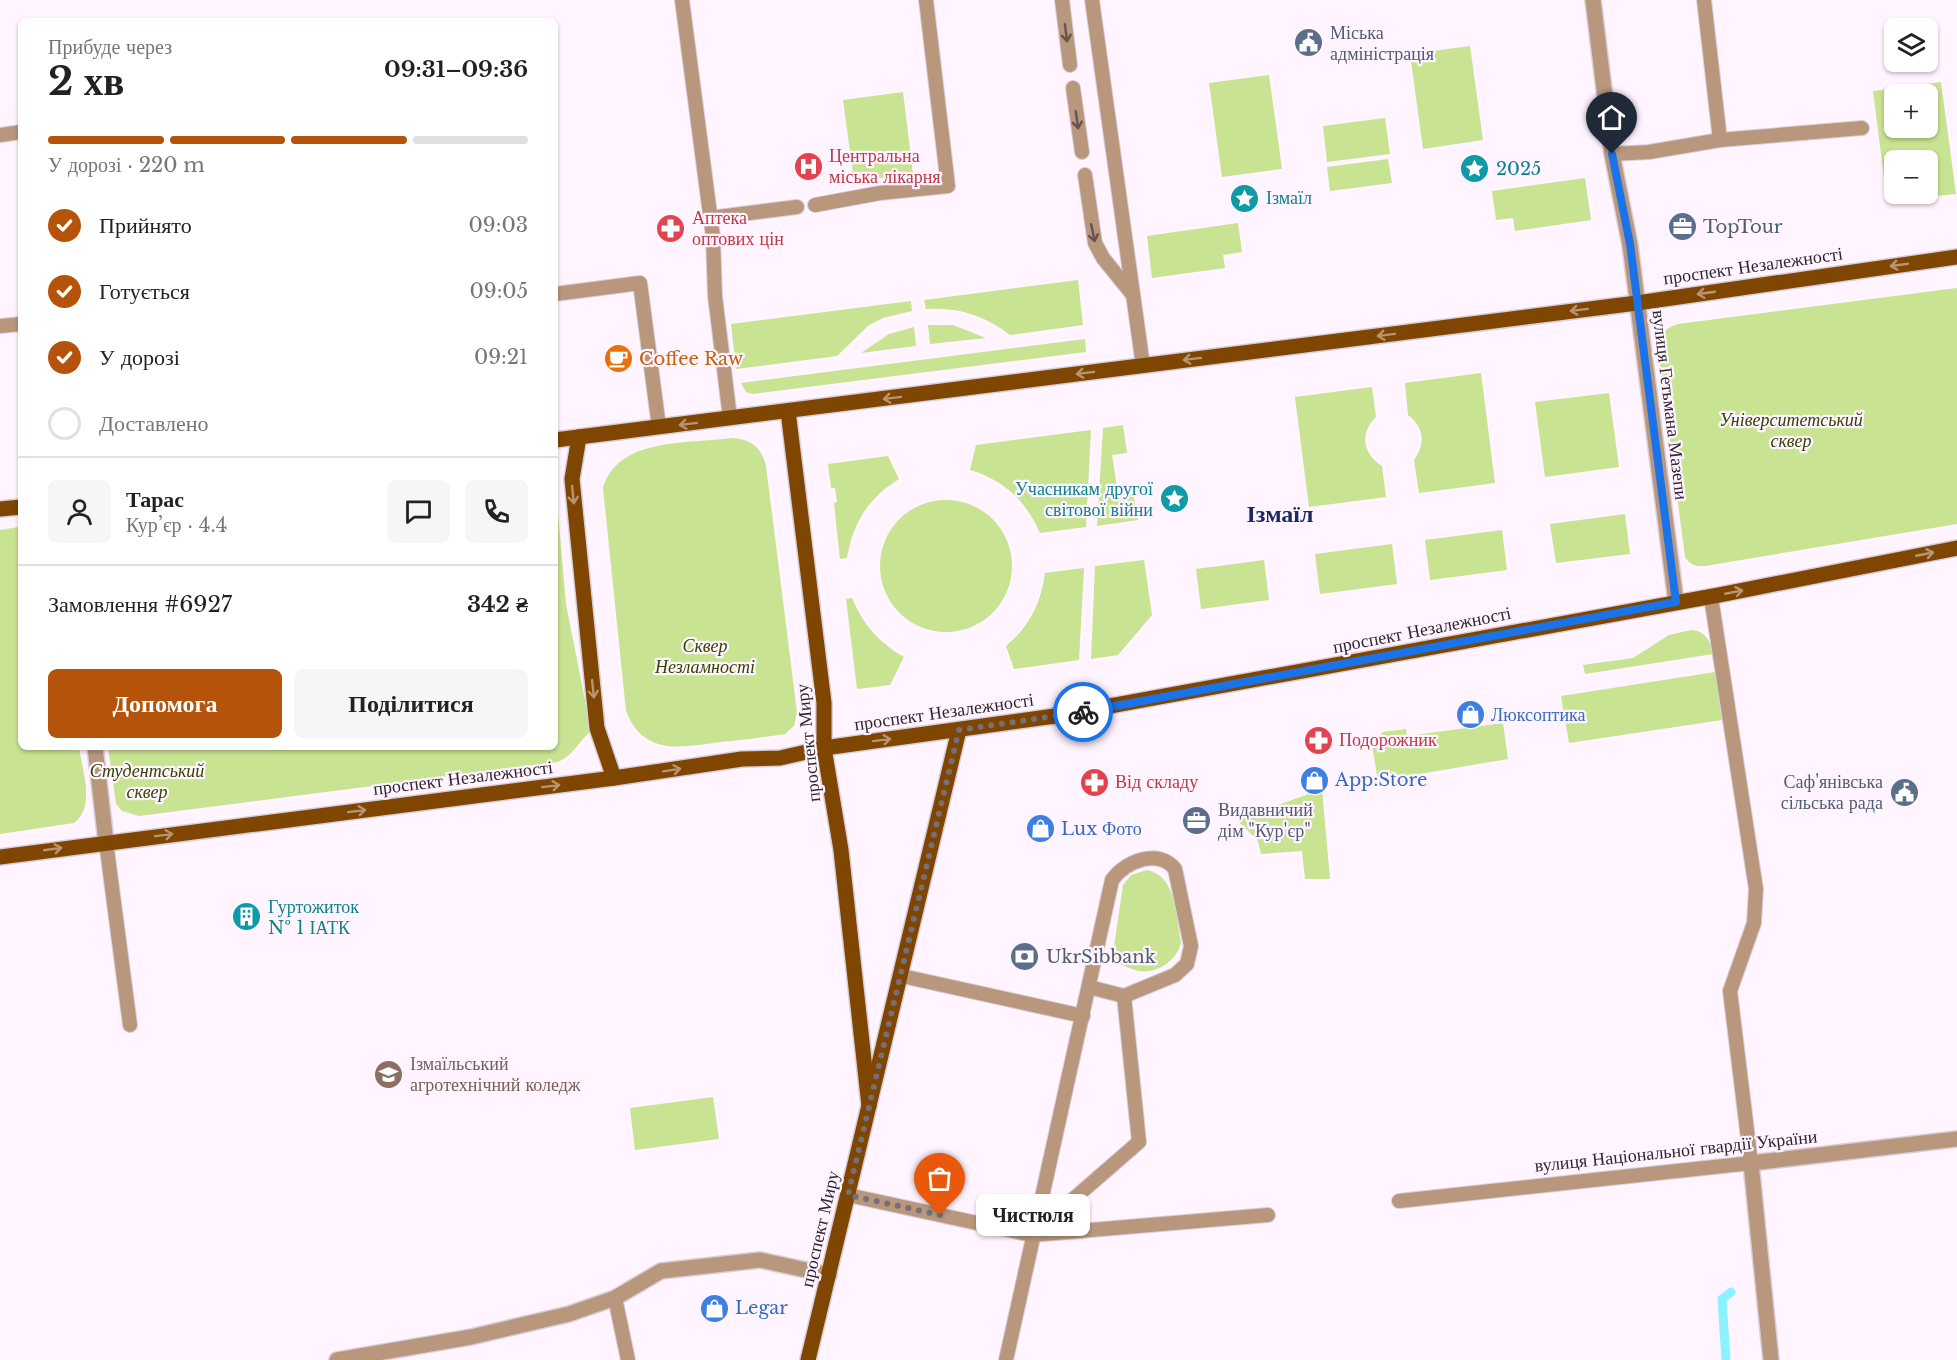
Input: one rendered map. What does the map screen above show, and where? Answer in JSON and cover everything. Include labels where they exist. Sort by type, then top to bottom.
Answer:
[{"type":"main road","name":"проспект Незалежності","points":[[558,440],[1637,303],[1957,257]]},
{"type":"main road","name":"проспект Миру","points":[[788,411],[824,703],[824,748],[841,850],[869,1106]]},
{"type":"main road","points":[[579,437],[572,479],[597,728],[615,778]]},
{"type":"main road","points":[[0,509],[18,507]]},
{"type":"main road","name":"проспект Незалежності","points":[[0,856],[615,778],[742,759],[780,758],[824,748],[959,730],[1148,700],[1711,597],[1957,548]]},
{"type":"main road","name":"проспект Миру","points":[[808,1360],[902,976],[959,730]]},
{"type":"street","name":"вулиця Гетьмана Мазепи","points":[[1593,0],[1612,154],[1630,244],[1676,602]]},
{"type":"street","points":[[95,750],[106,842]]},
{"type":"street","name":"вулиця Національної гвардії України","points":[[1751,1163],[1957,1139]]},
{"type":"street","points":[[1751,1163],[1771,1360]]},
{"type":"street","points":[[337,1360],[471,1336],[569,1314],[615,1298],[661,1270],[760,1260],[829,1275]]},
{"type":"lane","points":[[682,0],[710,219],[715,296],[730,418]]},
{"type":"lane","points":[[815,205],[880,193],[948,186],[926,0]]},
{"type":"lane","points":[[1062,0],[1070,65]]},
{"type":"lane","points":[[1092,0],[1143,366]]},
{"type":"lane","points":[[1704,0],[1720,140]]},
{"type":"lane","points":[[1073,88],[1082,152]]},
{"type":"lane","points":[[1612,154],[1649,152],[1720,140],[1862,128]]},
{"type":"lane","points":[[0,135],[18,132]]},
{"type":"lane","points":[[1084,176],[1095,243],[1103,258],[1133,295]]},
{"type":"lane","points":[[710,219],[796,207]]},
{"type":"lane","points":[[558,294],[640,283],[659,427]]},
{"type":"lane","points":[[0,326],[18,324]]},
{"type":"lane","points":[[1711,597],[1756,889],[1754,923],[1730,991],[1751,1163]]},
{"type":"lane","points":[[106,842],[130,1025]]},
{"type":"lane","points":[[1006,1360],[1112,880],[1119,870],[1129,863],[1161,857],[1169,861],[1175,869],[1191,946],[1187,964],[1175,975],[1124,996],[1089,987]]},
{"type":"lane","points":[[902,976],[1083,1016]]},
{"type":"lane","points":[[1032,1235],[1139,1142],[1124,996]]},
{"type":"lane","name":"вулиця Національної гвардії України","points":[[1399,1201],[1751,1163]]},
{"type":"lane","points":[[848,1195],[1032,1235],[1268,1215]]},
{"type":"lane","points":[[615,1298],[628,1360]]},
{"type":"green space","points":[[1470,46],[1483,140],[1423,149],[1410,54]]},
{"type":"green space","points":[[1269,75],[1282,169],[1222,177],[1209,83]]},
{"type":"green space","points":[[1941,82],[1956,194],[1938,196],[1938,150],[1884,150],[1884,177],[1873,91],[1884,90],[1884,138],[1938,138],[1938,84],[1926,84]]},
{"type":"green space","points":[[903,92],[913,174],[854,181],[843,100]]},
{"type":"green space","points":[[1385,118],[1390,154],[1327,162],[1323,126]]},
{"type":"green space","points":[[1388,159],[1392,183],[1330,191],[1327,167]]},
{"type":"green space","points":[[1585,178],[1591,220],[1515,231],[1513,218],[1496,220],[1492,191]]},
{"type":"green space","points":[[1238,223],[1242,252],[1223,255],[1225,268],[1152,278],[1147,236]]},
{"type":"green space","points":[[1078,280],[1083,325],[1010,335],[980,317],[949,309],[926,309],[924,300]]},
{"type":"green space","name":"Університетський сквер","points":[[1957,288],[1957,524],[1708,566],[1695,565],[1688,561],[1685,557],[1658,351],[1660,337],[1665,331],[1678,324]]},
{"type":"green space","points":[[911,301],[912,311],[883,318],[869,325],[837,356],[736,369],[731,324]]},
{"type":"green space","points":[[928,325],[953,325],[986,338],[930,344]]},
{"type":"green space","points":[[914,327],[916,346],[861,353],[889,334]]},
{"type":"green space","points":[[1085,339],[1086,352],[753,394],[746,392],[741,383]]},
{"type":"green space","points":[[1481,373],[1495,483],[1419,493],[1414,460],[1422,442],[1422,436],[1417,425],[1408,415],[1405,383]]},
{"type":"green space","points":[[1372,387],[1376,417],[1365,436],[1367,449],[1382,466],[1386,497],[1309,507],[1295,397]]},
{"type":"green space","points":[[1609,393],[1619,467],[1545,477],[1535,402]]},
{"type":"green space","points":[[1123,425],[1127,453],[1112,455],[1118,494],[1133,492],[1138,520],[1097,526],[1103,428]]},
{"type":"green space","points":[[1091,430],[1086,527],[1040,533],[1028,511],[1013,493],[982,474],[970,470],[976,445]]},
{"type":"green space","name":"Сквер Незламності","points":[[732,438],[745,440],[755,446],[762,454],[766,466],[797,712],[794,726],[785,734],[692,746],[666,746],[643,736],[634,726],[626,711],[603,488],[611,471],[623,460],[639,451],[676,443]]},
{"type":"green space","points":[[888,456],[899,479],[879,494],[864,512],[853,534],[847,558],[840,559],[834,503],[837,502],[835,488],[831,488],[828,464]]},
{"type":"green space","points":[[946,500],[971,505],[993,519],[1007,541],[1012,566],[1007,591],[993,613],[971,627],[946,632],[921,627],[899,613],[885,591],[880,566],[885,541],[899,519],[921,505]]},
{"type":"green space","name":"Студентський сквер","points":[[558,513],[566,604],[591,731],[568,756],[558,762],[139,816],[122,811],[116,804],[108,750],[558,750]]},
{"type":"green space","points":[[1625,514],[1630,554],[1556,563],[1550,524]]},
{"type":"green space","name":"Студентський сквер","points":[[18,527],[18,750],[80,750],[86,798],[81,816],[74,823],[0,834],[0,530]]},
{"type":"green space","points":[[1502,530],[1507,570],[1430,580],[1425,540]]},
{"type":"green space","points":[[1392,544],[1397,584],[1320,594],[1315,554]]},
{"type":"green space","points":[[1144,560],[1152,615],[1118,655],[1091,659],[1095,566]]},
{"type":"green space","points":[[1264,560],[1269,600],[1201,609],[1196,569]]},
{"type":"green space","points":[[1084,568],[1079,660],[1014,669],[1006,646],[1022,630],[1033,613],[1041,594],[1045,573]]},
{"type":"green space","points":[[852,598],[872,632],[904,657],[890,685],[857,689],[846,599]]},
{"type":"green space","points":[[1691,630],[1704,635],[1713,654],[1585,674],[1583,665],[1633,658],[1669,635]]},
{"type":"green space","points":[[1715,672],[1722,720],[1569,743],[1561,696]]},
{"type":"green space","points":[[1503,723],[1508,759],[1378,781],[1372,745],[1383,732],[1406,729],[1407,736]]},
{"type":"green space","points":[[1322,789],[1330,879],[1305,879],[1302,851],[1261,854],[1258,841],[1237,820]]},
{"type":"green space","points":[[1147,870],[1157,874],[1170,889],[1181,942],[1176,954],[1166,964],[1154,970],[1140,971],[1112,960],[1123,885],[1131,875]]},
{"type":"green space","points":[[713,1097],[719,1139],[635,1150],[630,1108]]},
{"type":"waterway","points":[[1726,1360],[1722,1299],[1731,1292]]},
{"type":"way so far","points":[[940,1215],[848,1195],[959,730],[1083,712]]},
{"type":"place","name":"Міська адміністрація","points":[[1309,43]]},
{"type":"place","name":"Центральна міська лікарня","points":[[808,166]]},
{"type":"place","name":"2025","points":[[1475,169]]},
{"type":"place","name":"Ізмаїл","points":[[1245,198]]},
{"type":"place","name":"TopTour","points":[[1682,227]]},
{"type":"place","name":"Аптека оптових цін","points":[[671,228]]},
{"type":"place","name":"Coffee Raw","points":[[618,359]]},
{"type":"place","name":"Учасникам другої світової війни","points":[[1174,499]]},
{"type":"place","name":"Люксоптика","points":[[1470,715]]},
{"type":"place","name":"Подорожник","points":[[1318,740]]},
{"type":"place","name":"App:Store","points":[[1314,780]]},
{"type":"place","name":"Від складу","points":[[1094,782]]},
{"type":"place","name":"Саф'янівська сільська рада","points":[[1904,792]]},
{"type":"place","name":"Видавничий дім \"Кур'єр\"","points":[[1197,820]]},
{"type":"place","name":"Lux Фото","points":[[1040,829]]},
{"type":"place","name":"Гуртожиток № 1 ІАТК","points":[[247,917]]},
{"type":"place","name":"UkrSibbank","points":[[1025,957]]},
{"type":"place","name":"Ізмаїльський агротехнічний коледж","points":[[389,1074]]},
{"type":"place","name":"Чистюля","points":[[940,1215]]},
{"type":"place","name":"Legar","points":[[714,1308]]},
{"type":"district","name":"Ізмаїл","points":[[1280,514]]},
{"type":"route","points":[[1083,712],[1676,602],[1630,244],[1612,154]]}]
